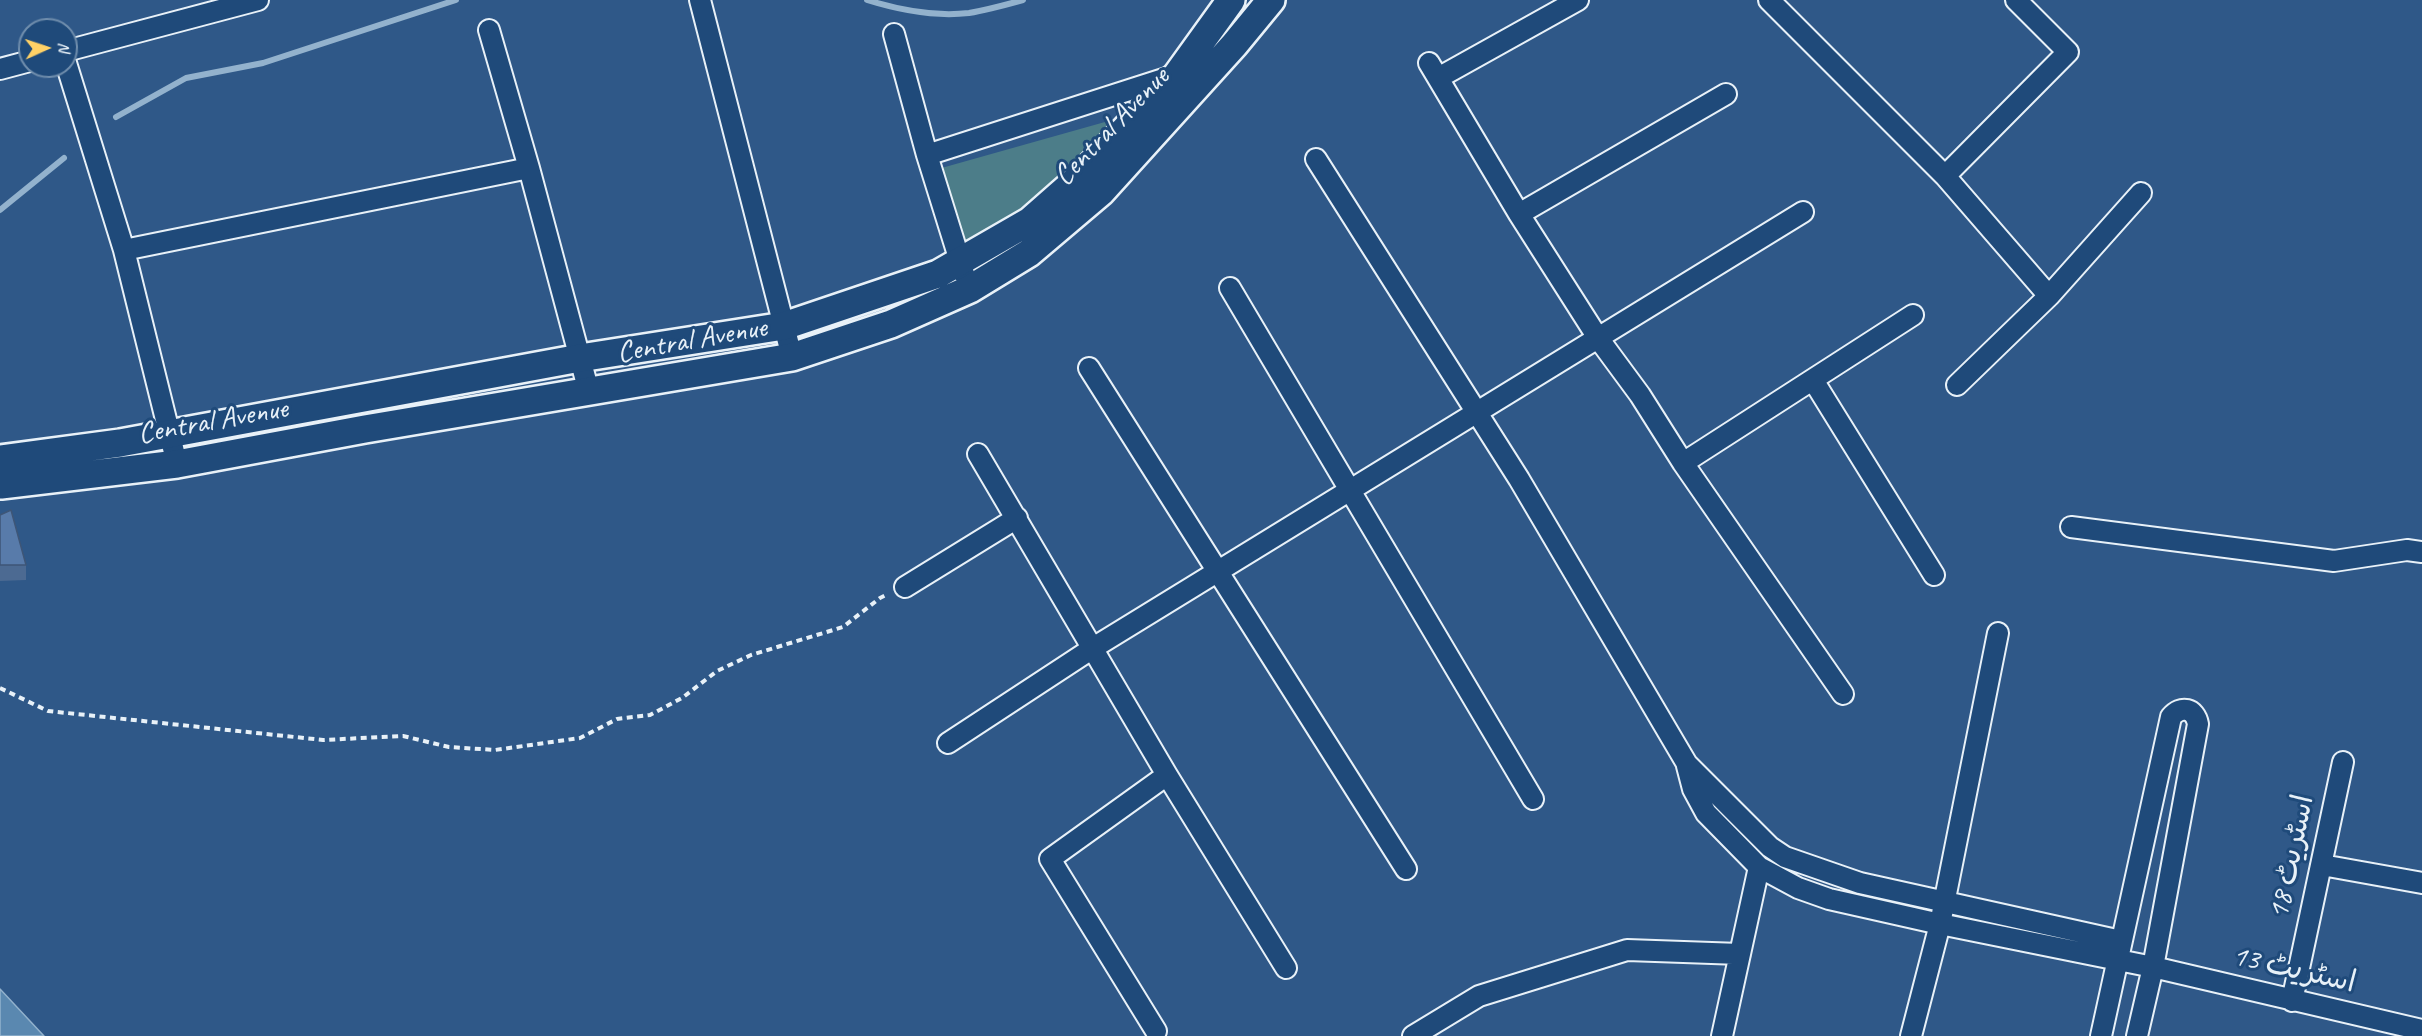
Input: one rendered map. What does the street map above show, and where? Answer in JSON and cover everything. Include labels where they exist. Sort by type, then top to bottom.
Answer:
[{"type":"street","points":[[78,48],[256,0]]},
{"type":"street","points":[[700,0],[792,357]]},
{"type":"street","name":"Central Avenue","points":[[0,476],[120,443],[170,433],[580,358],[784,326],[938,274],[1030,221],[1080,177],[1177,75],[1231,0]]},
{"type":"street","name":"Central Avenue","points":[[0,476],[177,464],[365,429],[792,357],[891,324],[970,289],[1029,253],[1101,192],[1234,45],[1271,0]]},
{"type":"street","points":[[1578,0],[1434,70],[1520,214],[1598,338],[1640,395],[1683,463],[1843,694]]},
{"type":"street","points":[[1769,0],[1945,176],[2049,296]]},
{"type":"street","points":[[1945,176],[2068,52],[2016,0]]},
{"type":"street","points":[[489,30],[529,168],[589,392]]},
{"type":"street","points":[[894,34],[959,262],[970,289]]},
{"type":"street","points":[[927,154],[1177,75],[1234,45]]},
{"type":"street","points":[[0,69],[18,64]]},
{"type":"street","points":[[71,78],[124,250],[177,464]]},
{"type":"street","points":[[1520,214],[1726,94]]},
{"type":"street","points":[[1316,159],[1519,479],[1687,764],[1763,840],[1785,857],[1860,883],[1944,901],[2119,950]]},
{"type":"street","points":[[124,250],[529,168]]},
{"type":"street","points":[[1957,385],[2049,296],[2141,193]]},
{"type":"street","points":[[948,743],[1218,570],[1803,212]]},
{"type":"street","points":[[1230,288],[1533,800]]},
{"type":"street","points":[[1683,463],[1913,315]]},
{"type":"street","points":[[1089,368],[1406,869]]},
{"type":"street","points":[[1813,380],[1934,575]]},
{"type":"street","points":[[978,454],[1167,775],[1286,968]]},
{"type":"street","points":[[905,587],[1017,518]]},
{"type":"street","points":[[2071,526],[2334,561],[2407,550],[2422,552]]},
{"type":"street","points":[[1911,1036],[1940,924],[1998,633]]},
{"type":"street","points":[[2101,1036],[2171,717],[2178,710],[2187,709],[2195,715],[2198,723],[2153,967],[2137,1036]]},
{"type":"street","name":"اسٹریٹ 18","points":[[2292,1001],[2343,762]]},
{"type":"street","points":[[1687,764],[1693,789],[1706,813],[1759,867],[1798,888],[1829,899],[1940,924],[2119,950]]},
{"type":"street","points":[[1156,1031],[1050,859],[1167,775]]},
{"type":"street","points":[[2322,865],[2422,883]]},
{"type":"street","points":[[1722,1036],[1759,867]]},
{"type":"street","points":[[1413,1036],[1479,996],[1627,950],[1740,954]]},
{"type":"street","name":"اسٹریٹ 13","points":[[2119,950],[2153,967],[2422,1030]]},
{"type":"path","points":[[0,688],[48,711],[323,741],[403,736],[449,747],[495,750],[580,738],[617,719],[650,716],[682,698],[717,671],[751,656],[843,627],[880,598],[905,587]]},
{"type":"green space","points":[[1112,120],[1093,144],[1041,197],[964,253],[938,169]]},
{"type":"water","points":[[0,989],[44,1036],[0,1036]]},
{"type":"building","points":[[11,510],[26,565],[0,565],[0,515]]},
{"type":"waterway","points":[[116,117],[186,78],[263,63],[456,0]]},
{"type":"waterway","points":[[867,0],[904,10],[943,14],[969,13],[1023,0]]},
{"type":"waterway","points":[[0,210],[64,158]]}]
